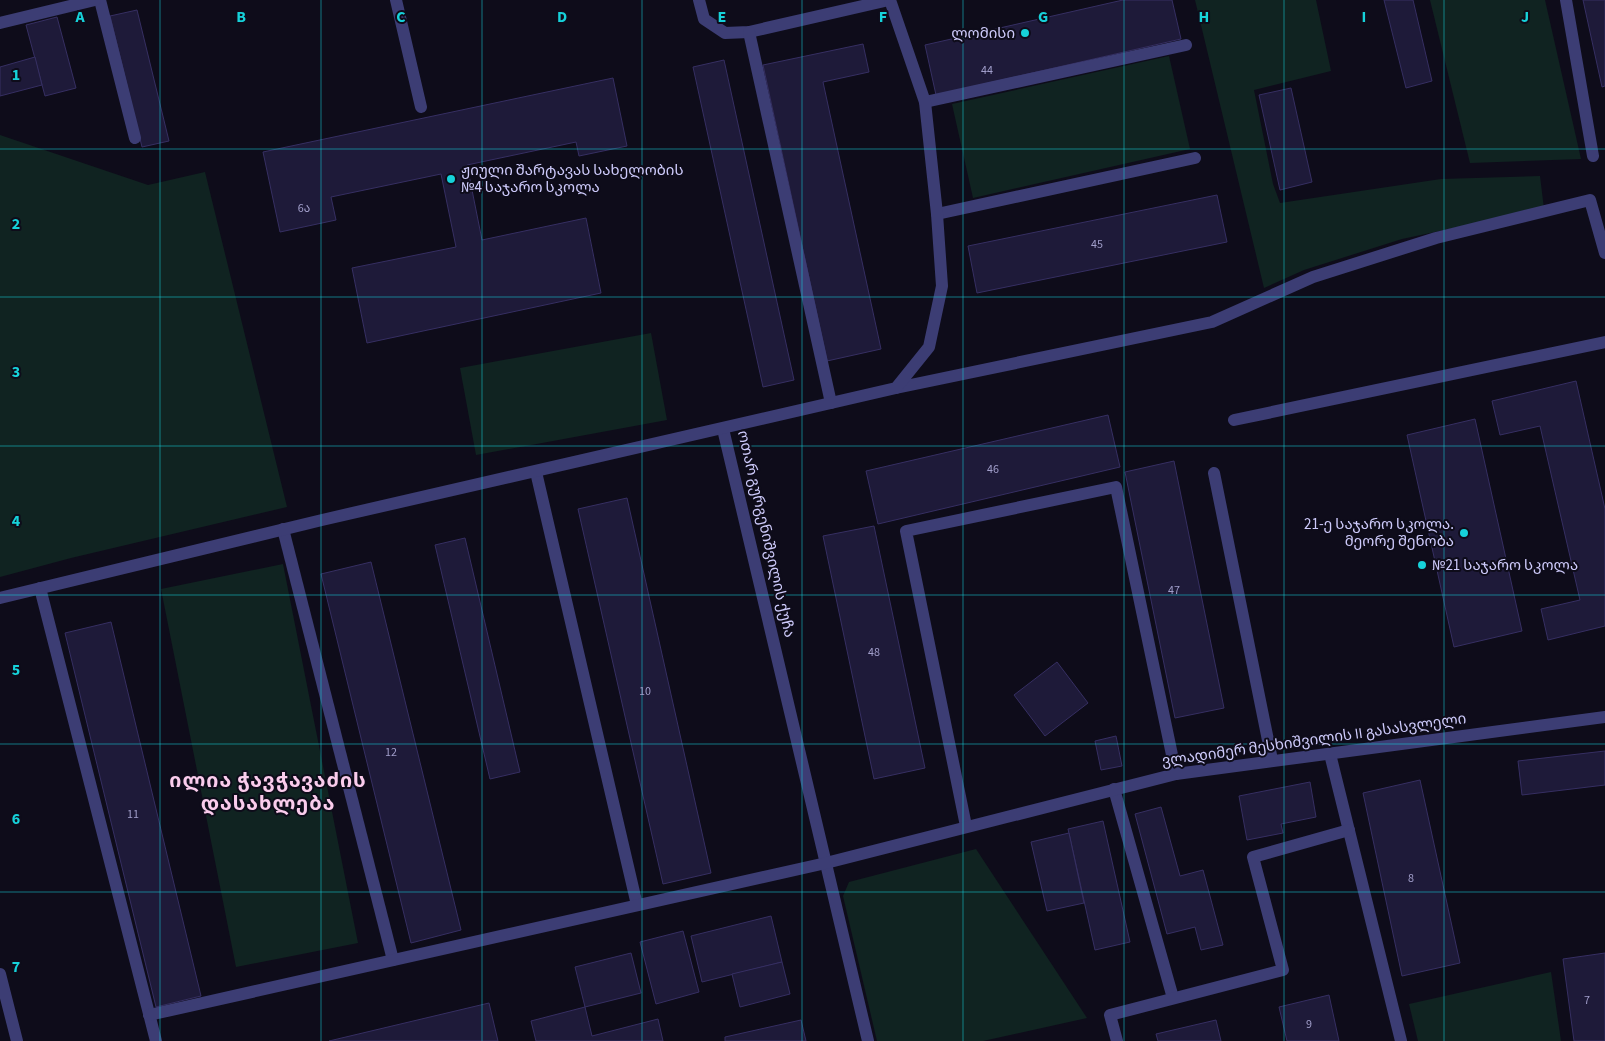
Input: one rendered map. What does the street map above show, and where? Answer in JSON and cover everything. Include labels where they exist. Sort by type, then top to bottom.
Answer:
[{"type":"street","points":[[0,23],[78,2],[96,0]]},
{"type":"street","points":[[100,0],[135,138]]},
{"type":"street","points":[[396,0],[421,107]]},
{"type":"street","points":[[699,0],[704,19],[726,33],[750,32],[890,0],[925,102],[937,214],[942,286],[929,347],[896,388]]},
{"type":"street","points":[[1566,0],[1594,156]]},
{"type":"street","points":[[750,32],[831,403]]},
{"type":"street","points":[[925,102],[1186,45]]},
{"type":"street","points":[[937,214],[1194,158]]},
{"type":"street","name":"ოთარ გურგენიშვილის ქუჩა","points":[[868,1041],[723,429],[896,388],[1212,322],[1313,277],[1436,238],[1590,200],[1605,253]]},
{"type":"street","points":[[1234,420],[1605,342]]},
{"type":"street","points":[[0,598],[283,529],[723,429]]},
{"type":"street","points":[[536,472],[637,905]]},
{"type":"street","points":[[1214,474],[1272,760]]},
{"type":"street","points":[[966,826],[906,530],[1116,487],[1176,774]]},
{"type":"street","points":[[283,529],[393,960]]},
{"type":"street","points":[[40,588],[156,1041]]},
{"type":"street","name":"ვლადიმერ მესხიშვილის II გასასვლელი","points":[[149,1015],[826,863],[1176,774],[1605,717]]},
{"type":"street","points":[[1330,754],[1401,1041]]},
{"type":"street","points":[[1114,789],[1173,998]]},
{"type":"street","points":[[1116,1041],[1110,1015],[1283,970],[1253,857],[1348,830]]},
{"type":"street","points":[[0,974],[17,1041]]},
{"type":"green space","points":[[1195,0],[1316,0],[1331,71],[1254,90],[1273,184],[1280,203],[1441,179],[1540,176],[1544,209],[1402,239],[1304,270],[1264,288]]},
{"type":"green space","points":[[1430,0],[1545,0],[1581,159],[1470,163]]},
{"type":"green space","points":[[1169,56],[1190,149],[973,198],[952,104]]},
{"type":"green space","points":[[0,135],[148,185],[205,172],[287,507],[71,558],[0,577]]},
{"type":"green space","points":[[651,333],[667,420],[476,455],[460,368]]},
{"type":"green space","points":[[283,564],[358,943],[236,967],[161,589]]},
{"type":"green space","points":[[976,849],[1087,1018],[983,1041],[877,1041],[843,896],[849,882]]},
{"type":"green space","points":[[1551,972],[1561,1041],[1418,1041],[1409,1004]]},
{"type":"building","points":[[1123,0],[1172,0],[1181,39],[936,95],[925,45]]},
{"type":"building","points":[[1384,0],[1413,0],[1432,81],[1406,88]]},
{"type":"building","points":[[1583,0],[1605,0],[1605,86],[1602,87]]},
{"type":"building","points":[[137,10],[169,141],[142,147],[110,16]]},
{"type":"building","points":[[57,17],[76,88],[45,96],[26,25]]},
{"type":"building","points":[[863,44],[869,72],[823,82],[881,349],[827,361],[763,65]]},
{"type":"building","points":[[35,57],[42,85],[0,96],[0,67]]},
{"type":"building","points":[[724,60],[794,380],[763,387],[693,67]]},
{"type":"building","points":[[613,78],[627,146],[579,156],[576,142],[467,165],[482,240],[586,218],[601,293],[367,343],[352,268],[456,247],[441,174],[331,197],[336,220],[280,232],[263,152]]},
{"type":"building","points":[[1291,88],[1312,182],[1280,190],[1259,95]]},
{"type":"building","points":[[1217,195],[1227,242],[977,293],[968,246]]},
{"type":"building","points":[[1576,381],[1605,509],[1605,626],[1548,640],[1541,609],[1580,600],[1540,426],[1500,435],[1492,401]]},
{"type":"building","points":[[1108,415],[1120,467],[878,524],[866,471]]},
{"type":"building","name":"21-ე საჯარო სკოლა. მეორე შენობა","points":[[1475,419],[1522,631],[1454,647],[1407,435]]},
{"type":"building","points":[[1174,461],[1224,708],[1175,718],[1125,472]]},
{"type":"building","points":[[627,498],[711,873],[663,884],[578,509]]},
{"type":"building","points":[[874,526],[925,768],[874,779],[823,536]]},
{"type":"building","points":[[465,538],[520,772],[490,779],[435,545]]},
{"type":"building","points":[[371,562],[461,930],[411,943],[321,574]]},
{"type":"building","points":[[111,622],[201,996],[156,1007],[65,633]]},
{"type":"building","points":[[1057,662],[1088,703],[1045,736],[1014,695]]},
{"type":"building","points":[[1116,736],[1122,766],[1101,770],[1095,741]]},
{"type":"building","points":[[1605,751],[1605,785],[1522,795],[1518,761]]},
{"type":"building","points":[[1420,780],[1460,963],[1402,976],[1363,793]]},
{"type":"building","points":[[1310,782],[1316,817],[1281,824],[1283,833],[1247,840],[1239,796]]},
{"type":"building","points":[[1161,807],[1180,876],[1203,870],[1223,945],[1201,950],[1195,927],[1167,934],[1135,814]]},
{"type":"building","points":[[1103,821],[1130,942],[1095,950],[1068,829]]},
{"type":"building","points":[[1069,833],[1084,903],[1047,911],[1031,842]]},
{"type":"building","points":[[771,916],[782,962],[702,982],[691,936]]},
{"type":"building","points":[[683,931],[699,992],[656,1004],[640,942]]},
{"type":"building","points":[[631,953],[641,993],[585,1007],[575,967]]},
{"type":"building","points":[[1605,953],[1605,1041],[1574,1041],[1563,959]]},
{"type":"building","points":[[782,962],[790,994],[740,1007],[732,974]]},
{"type":"building","points":[[1329,995],[1339,1041],[1287,1041],[1279,1007]]},
{"type":"building","points":[[489,1003],[498,1041],[329,1041]]},
{"type":"building","points":[[585,1007],[592,1036],[658,1019],[663,1041],[536,1041],[531,1021]]},
{"type":"building","points":[[801,1020],[806,1041],[725,1041],[725,1037]]},
{"type":"building","points":[[1216,1020],[1221,1041],[1158,1041],[1156,1034]]},
{"type":"place","name":"ლომისი","points":[[1025,33]]},
{"type":"place","name":"ჟიული შარტავას სახელობის №4 საჯარო სკოლა","points":[[451,179]]},
{"type":"place","name":"21-ე საჯარო სკოლა. მეორე შენობა","points":[[1464,533]]},
{"type":"place","name":"№21 საჯარო სკოლა","points":[[1422,565]]},
{"type":"district","name":"ილია ჭავჭავაძის დასახლება","points":[[268,792]]}]
